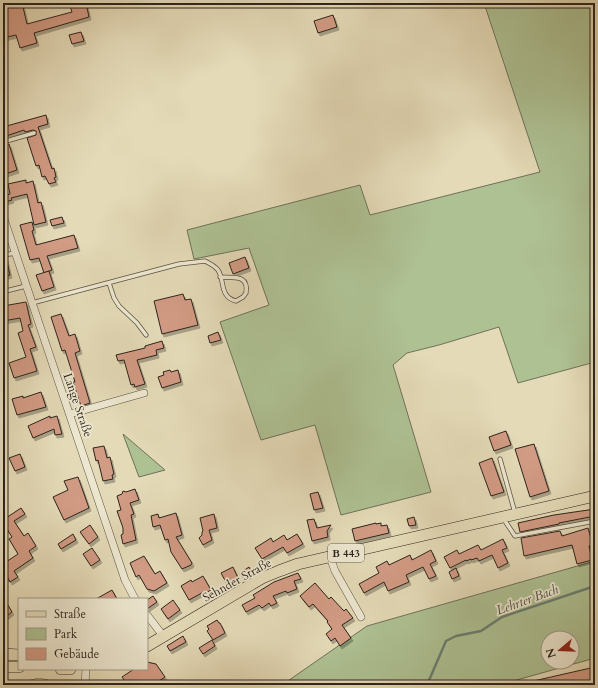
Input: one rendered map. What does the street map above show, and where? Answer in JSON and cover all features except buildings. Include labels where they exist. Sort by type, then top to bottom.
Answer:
[{"type":"main road","name":"Sehnder Straße","points":[[153,643],[262,578],[298,564],[595,496]]},
{"type":"main road","points":[[3,654],[18,655]]},
{"type":"main road","points":[[3,667],[18,667]]},
{"type":"street","name":"Lange Straße","points":[[3,216],[125,580],[134,598]]},
{"type":"street","points":[[70,414],[144,393]]},
{"type":"street","points":[[330,557],[335,571],[361,617]]},
{"type":"street","points":[[148,620],[153,643]]},
{"type":"street","points":[[85,685],[86,670]]},
{"type":"street","points":[[27,685],[39,682],[53,685]]},
{"type":"lane","points":[[3,142],[34,133]]},
{"type":"lane","points":[[3,255],[16,253]]},
{"type":"lane","points":[[32,303],[179,264],[205,261],[218,270],[220,277],[226,294],[229,298],[236,301],[246,293],[245,283],[238,277],[220,277]]},
{"type":"lane","points":[[109,283],[114,298],[119,306],[137,323],[146,335]]},
{"type":"lane","points":[[6,291],[27,286]]},
{"type":"lane","points":[[500,459],[515,514]]},
{"type":"lane","points":[[502,517],[515,536],[595,521]]},
{"type":"green space","points":[[484,3],[595,3],[595,362],[518,383],[499,327],[407,353],[393,365],[431,492],[341,515],[315,425],[261,440],[220,322],[269,305],[249,248],[194,259],[187,230],[360,185],[370,215],[540,172]]},
{"type":"green space","points":[[123,434],[165,470],[139,477]]},
{"type":"green space","points":[[595,561],[595,658],[580,662],[580,630],[540,630],[540,670],[552,670],[499,685],[282,685],[367,626]]},
{"type":"waterway","name":"Lehrter Bach","points":[[427,685],[446,641],[456,636],[481,631],[502,617],[595,586]]}]
